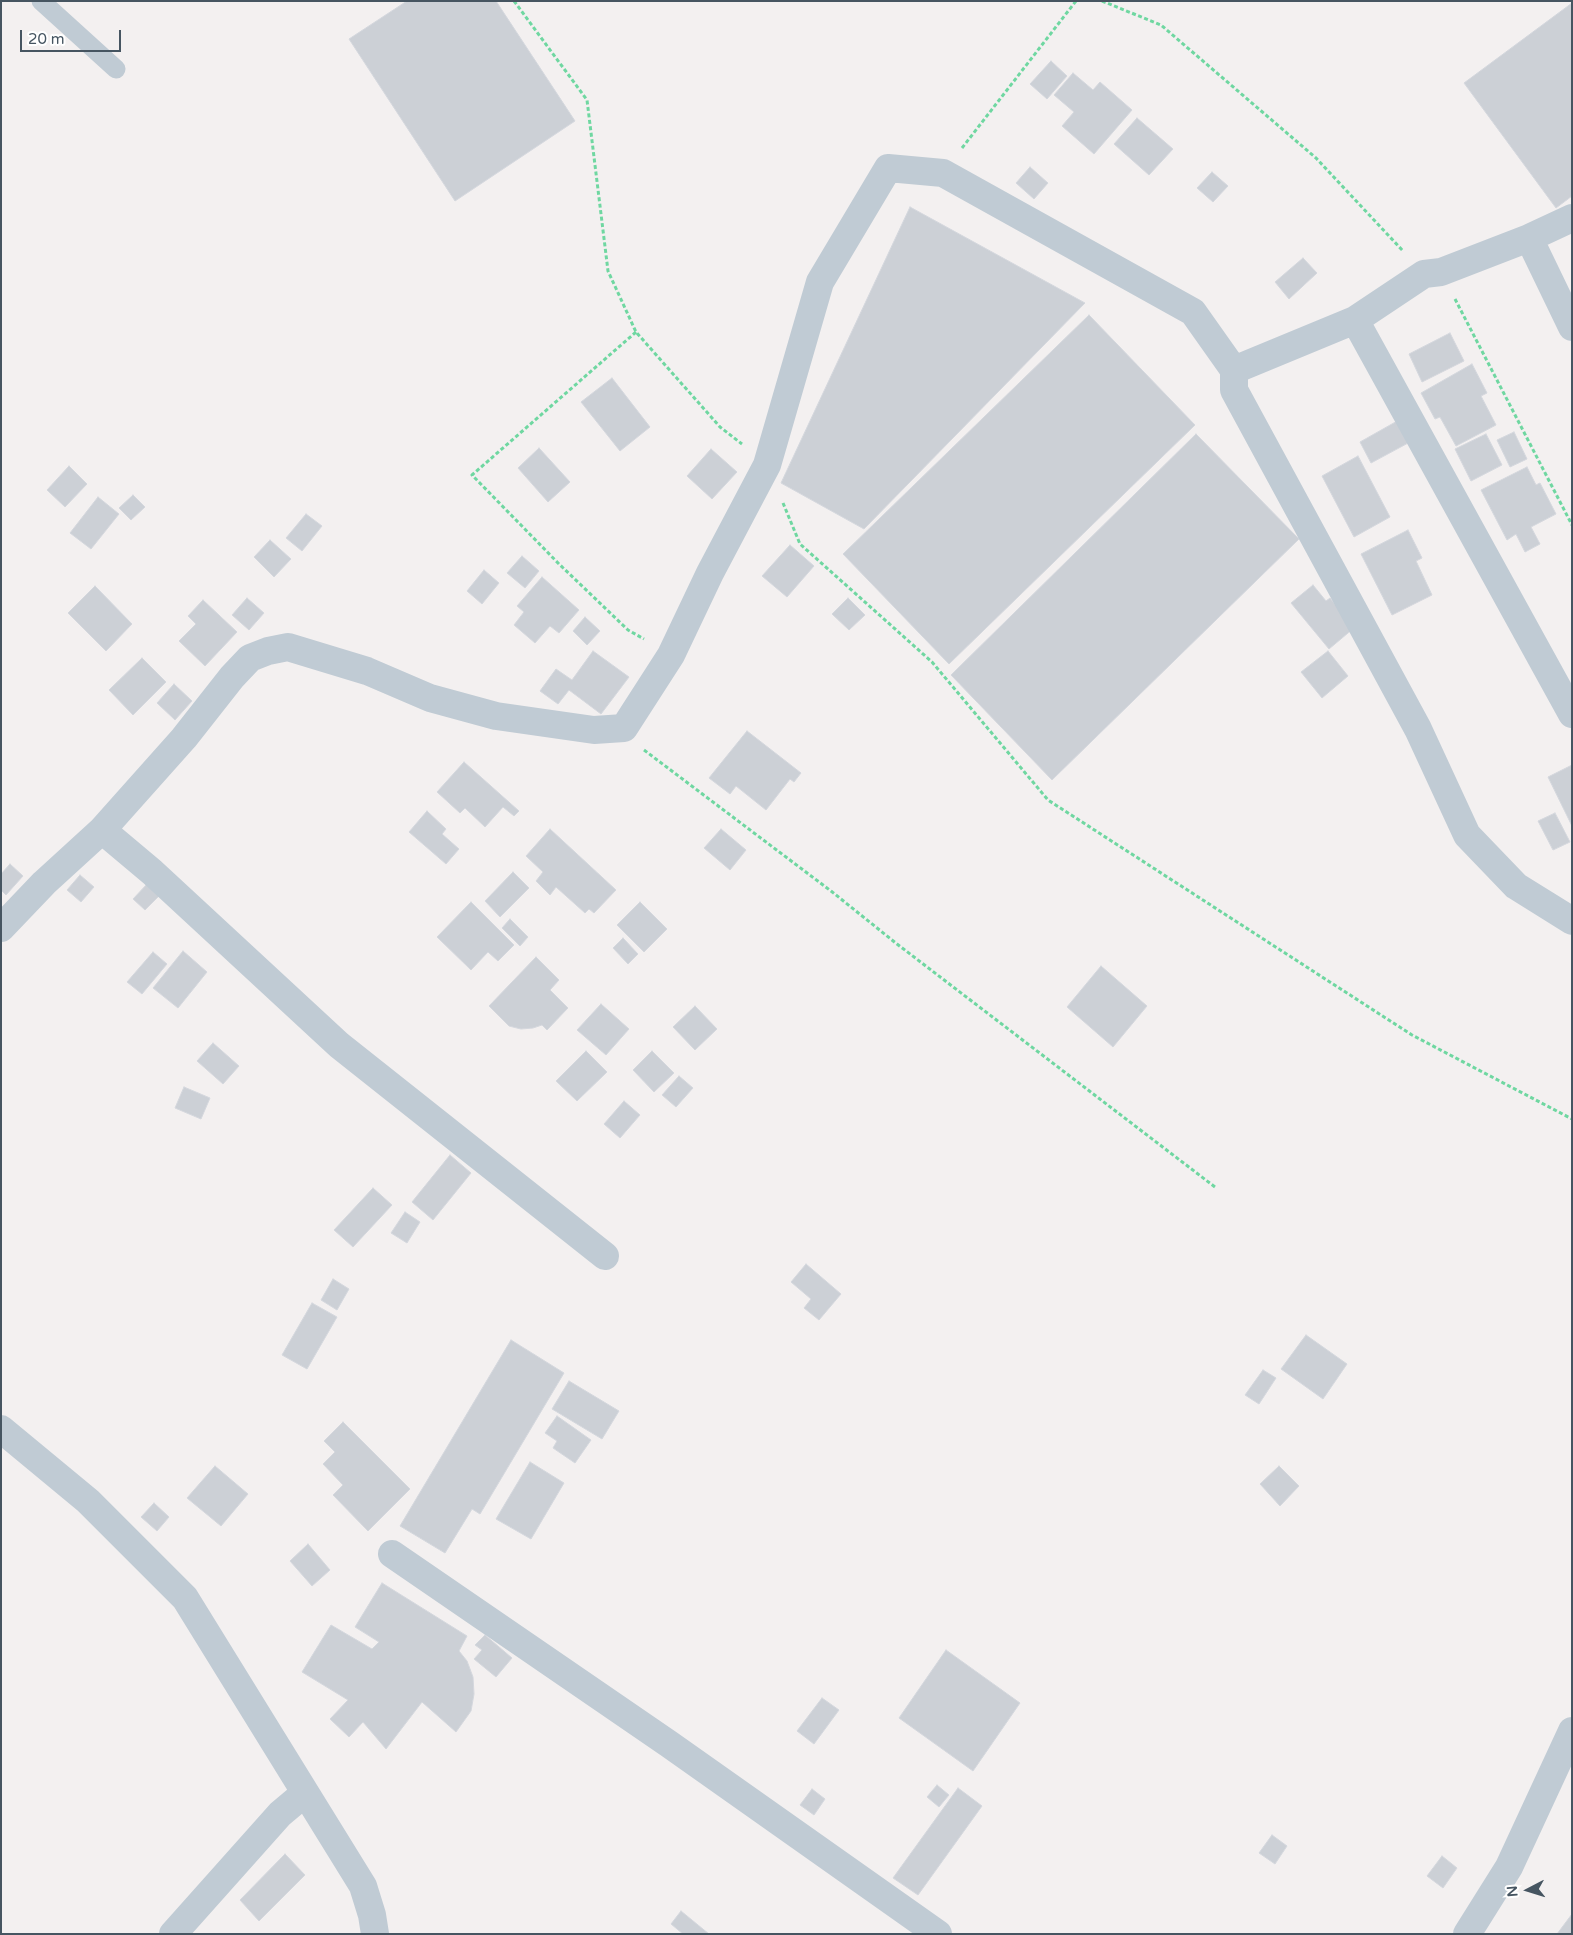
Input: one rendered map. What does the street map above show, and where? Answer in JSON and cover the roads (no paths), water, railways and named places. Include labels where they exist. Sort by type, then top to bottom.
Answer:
[{"type":"street","points":[[1,928],[44,883],[102,830],[184,738],[232,677],[250,658],[268,651],[288,647],[367,671],[430,698],[496,716],[594,730],[624,728],[672,655],[710,573],[767,465],[820,282],[888,168],[943,172],[1193,312],[1234,370],[1234,390],[1418,729],[1467,835],[1516,886],[1572,921]]},
{"type":"street","points":[[1234,370],[1355,320],[1433,273],[1529,238],[1572,218]]},
{"type":"street","points":[[1529,238],[1572,327]]},
{"type":"street","points":[[1355,320],[1572,714]]},
{"type":"street","points":[[102,830],[152,872],[338,1045],[605,1256]]},
{"type":"street","points":[[1,1429],[88,1500],[185,1598],[363,1886],[372,1915],[375,1934]]},
{"type":"street","points":[[392,1554],[669,1744],[938,1934]]},
{"type":"street","points":[[1468,1934],[1509,1867],[1572,1731]]},
{"type":"street","points":[[173,1934],[280,1814],[305,1792]]},
{"type":"lane","points":[[41,1],[116,70]]}]
